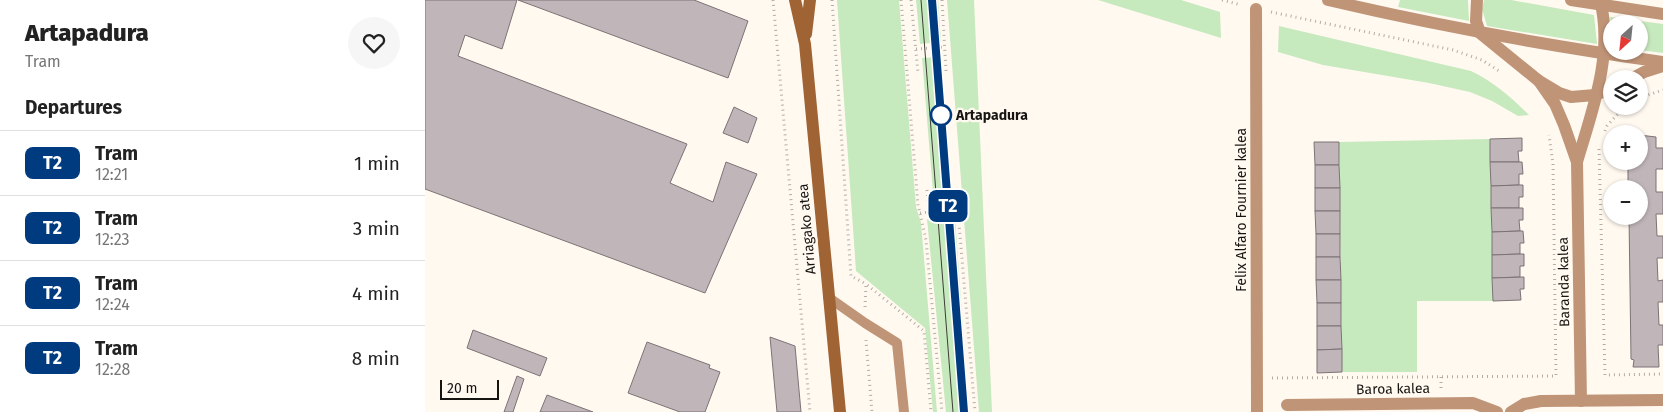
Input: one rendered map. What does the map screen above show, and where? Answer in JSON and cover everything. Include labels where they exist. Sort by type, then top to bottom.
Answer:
[{"type":"main road","name":"Arriagako atea","points":[[795,0],[805,44],[840,412]]},
{"type":"main road","name":"Arriagako atea","points":[[805,44],[810,0]]},
{"type":"street","points":[[1327,0],[1480,32],[1603,54]]},
{"type":"street","points":[[1477,0],[1476,21],[1480,32],[1539,81],[1559,93],[1571,97],[1603,92]]},
{"type":"street","points":[[1571,0],[1601,2],[1663,14]]},
{"type":"street","name":"Baranda kalea","points":[[1601,2],[1603,16]]},
{"type":"street","name":"Felix Alfaro Fournier kalea","points":[[1256,9],[1257,412]]},
{"type":"street","name":"Baranda kalea","points":[[1581,401],[1577,162],[1603,59]]},
{"type":"street","points":[[1648,60],[1663,62]]},
{"type":"street","points":[[1648,71],[1663,66]]},
{"type":"street","name":"Baranda kalea","points":[[1539,81],[1555,104],[1577,162]]},
{"type":"street","points":[[1511,412],[1524,404],[1541,401],[1663,400]]},
{"type":"street","name":"Baroa kalea","points":[[1287,405],[1473,403],[1497,412]]},
{"type":"lane","points":[[828,297],[897,343],[904,412]]},
{"type":"path","points":[[773,0],[810,412]]},
{"type":"path","points":[[832,0],[851,276],[866,284]]},
{"type":"path","points":[[901,0],[920,213],[926,240],[943,412]]},
{"type":"path","points":[[911,0],[918,73]]},
{"type":"path","points":[[942,0],[947,71]]},
{"type":"path","points":[[1256,9],[1386,38],[1453,50],[1482,60],[1506,75]]},
{"type":"path","points":[[916,49],[945,47]]},
{"type":"path","points":[[1648,95],[1663,90]]},
{"type":"path","points":[[1608,125],[1617,115]]},
{"type":"path","points":[[1256,378],[1556,376],[1553,164],[1548,130]]},
{"type":"path","points":[[1601,142],[1599,149],[1605,375],[1663,374]]},
{"type":"path","points":[[956,188],[975,412]]},
{"type":"path","points":[[927,190],[929,212]]},
{"type":"path","points":[[920,213],[958,209]]},
{"type":"green space","points":[[837,0],[899,0],[916,207],[921,223],[937,412],[933,412],[925,328],[856,271]]},
{"type":"green space","points":[[916,0],[938,0],[941,42],[920,44]]},
{"type":"green space","points":[[947,0],[974,0],[992,412],[979,412]]},
{"type":"green space","points":[[1098,0],[1181,0],[1220,12],[1221,38]]},
{"type":"green space","points":[[1400,0],[1468,0],[1469,21],[1398,7]]},
{"type":"green space","points":[[1484,0],[1511,0],[1594,15],[1597,44],[1487,26],[1482,9]]},
{"type":"green space","points":[[1648,22],[1663,24],[1663,53],[1648,51]]},
{"type":"green space","points":[[1279,26],[1471,71],[1502,90],[1529,115],[1518,116],[1492,101],[1470,92],[1323,65],[1278,52]]},
{"type":"green space","points":[[940,57],[952,203],[934,204],[922,58]]},
{"type":"green space","points":[[1490,139],[1493,301],[1417,301],[1417,372],[1342,372],[1339,142]]},
{"type":"green space","points":[[955,217],[969,412],[946,412],[927,219]]},
{"type":"building","points":[[425,0],[517,0],[502,49],[465,35],[458,56],[687,144],[670,183],[713,202],[726,162],[757,174],[705,293],[425,189]]},
{"type":"building","points":[[518,0],[694,0],[748,21],[728,78]]},
{"type":"building","points":[[734,107],[757,118],[748,143],[723,133]]},
{"type":"building","points":[[1648,136],[1656,137],[1656,148],[1663,148],[1663,169],[1656,169],[1656,192],[1663,192],[1663,214],[1656,214],[1657,236],[1663,236],[1663,258],[1657,258],[1658,281],[1663,280],[1663,302],[1658,302],[1659,325],[1663,325],[1663,345],[1658,345],[1659,367],[1633,367],[1634,360],[1631,359],[1629,225],[1648,225],[1648,180],[1628,180],[1628,170],[1648,170]]},
{"type":"building","points":[[1522,138],[1522,151],[1518,151],[1519,162],[1490,162],[1490,139]]},
{"type":"building","points":[[1314,142],[1339,142],[1339,165],[1315,165]]},
{"type":"building","points":[[1490,162],[1522,162],[1523,174],[1519,174],[1519,185],[1491,186]]},
{"type":"building","points":[[1315,165],[1339,165],[1340,188],[1315,188]]},
{"type":"building","points":[[1523,185],[1523,197],[1519,197],[1519,208],[1491,208],[1491,186]]},
{"type":"building","points":[[1315,188],[1340,188],[1340,211],[1315,211]]},
{"type":"building","points":[[1491,208],[1523,208],[1523,220],[1519,220],[1520,231],[1492,232]]},
{"type":"building","points":[[1315,211],[1340,211],[1340,234],[1316,234]]},
{"type":"building","points":[[1523,231],[1524,243],[1520,243],[1520,254],[1492,255],[1492,232]]},
{"type":"building","points":[[1316,234],[1340,234],[1340,257],[1316,257]]},
{"type":"building","points":[[1524,254],[1524,266],[1520,266],[1520,277],[1492,278],[1492,255]]},
{"type":"building","points":[[1316,257],[1340,257],[1341,280],[1316,280]]},
{"type":"building","points":[[1524,277],[1524,289],[1520,289],[1521,300],[1493,301],[1492,278]]},
{"type":"building","points":[[1316,280],[1341,280],[1341,303],[1317,303]]},
{"type":"building","points":[[1317,303],[1341,303],[1341,326],[1317,326]]},
{"type":"building","points":[[1317,326],[1341,326],[1342,349],[1317,350]]},
{"type":"building","points":[[473,330],[547,358],[540,376],[467,348]]},
{"type":"building","points":[[770,337],[795,346],[801,412],[777,412]]},
{"type":"building","points":[[647,342],[710,365],[709,368],[720,372],[705,412],[680,412],[628,393]]},
{"type":"building","points":[[1342,349],[1342,372],[1317,373],[1317,350]]},
{"type":"building","points":[[517,376],[524,379],[513,412],[504,412]]},
{"type":"building","points":[[547,395],[593,412],[540,412]]},
{"type":"tram line","points":[[921,0],[953,412]]},
{"type":"tram line","points":[[932,0],[964,412]]},
{"type":"tram line","name":"T2","points":[[932,0],[964,412]]},
{"type":"place","name":"Artapadura","points":[[941,115]]}]
